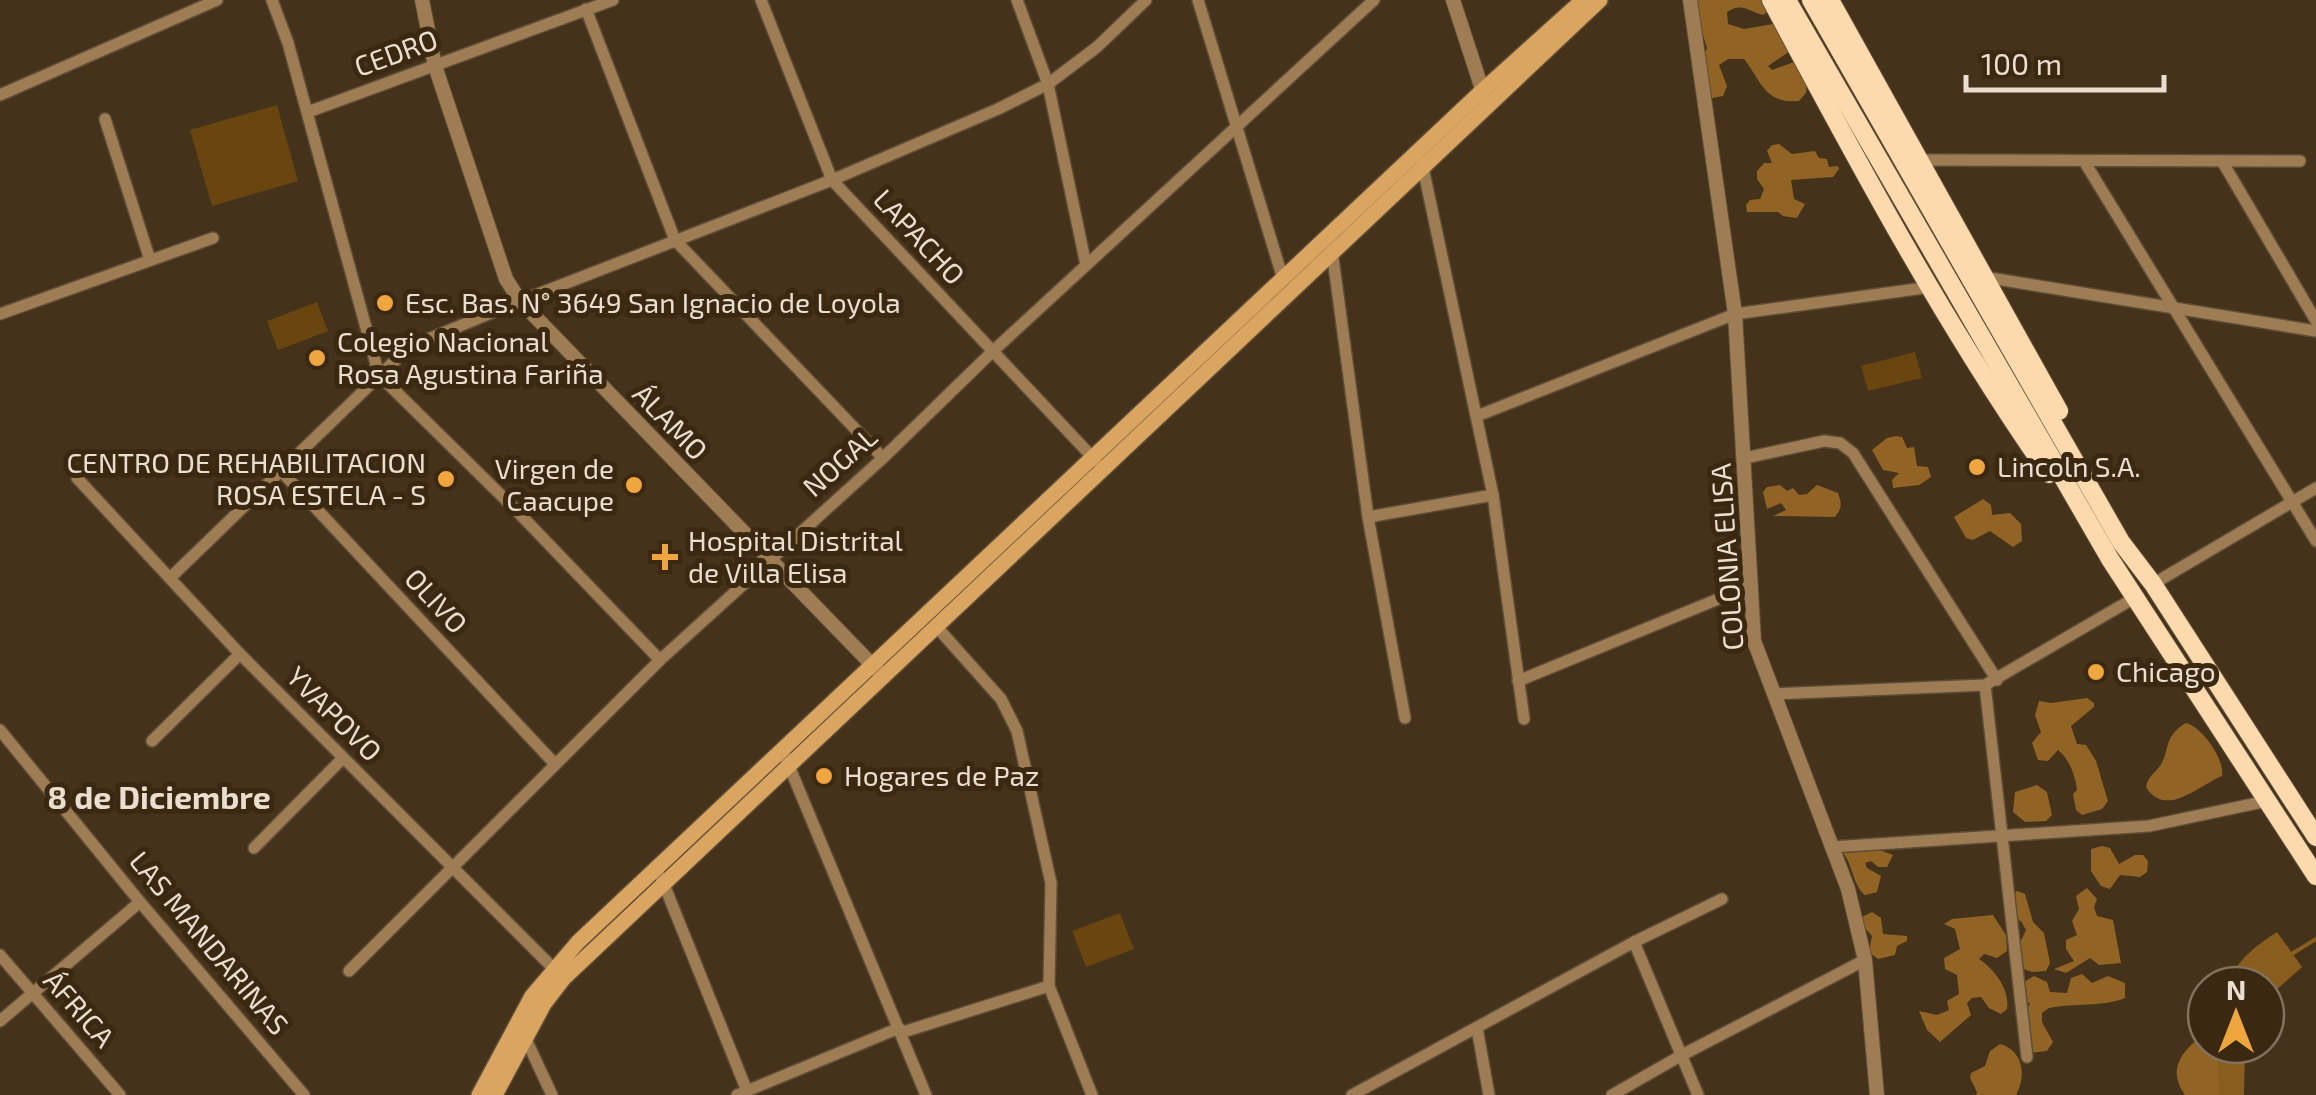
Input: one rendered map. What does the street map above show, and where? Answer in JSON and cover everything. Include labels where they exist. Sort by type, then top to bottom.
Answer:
[{"type":"highway","points":[[1771,0],[2001,406],[2136,598],[2316,876]]},
{"type":"highway","points":[[1787,0],[2110,560]]},
{"type":"highway","points":[[1811,0],[2121,542],[2153,584],[2316,837]]},
{"type":"highway","points":[[1830,0],[2113,513],[2121,542]]},
{"type":"main road","points":[[876,670],[935,625],[1283,279],[1313,259],[1332,252],[1483,90],[1584,0]]},
{"type":"main road","points":[[479,1095],[558,973],[657,866],[785,756],[1420,159],[1488,108],[1600,0]]},
{"type":"main road","points":[[558,973],[664,883],[785,756]]},
{"type":"main road","points":[[495,1095],[520,1031]]},
{"type":"street","points":[[0,95],[218,0]]},
{"type":"street","points":[[272,0],[308,112],[379,375],[660,660]]},
{"type":"street","name":"ÁLAMO","points":[[422,0],[434,66],[506,279],[520,301],[876,670]]},
{"type":"street","name":"CEDRO","points":[[308,112],[614,0]]},
{"type":"street","name":"LAPACHO","points":[[761,0],[832,180],[1097,463]]},
{"type":"street","points":[[1017,0],[1048,84],[1086,265]]},
{"type":"street","points":[[170,578],[410,347],[832,180],[1048,84],[1097,47],[1146,0]]},
{"type":"street","points":[[1198,0],[1283,279]]},
{"type":"street","name":"NOGAL","points":[[349,970],[660,660],[884,458],[992,352],[1374,0]]},
{"type":"street","points":[[1453,0],[1488,108]]},
{"type":"street","name":"COLONIA ELISA","points":[[1690,0],[1735,314],[1754,642],[1848,890],[1865,960],[1877,1095]]},
{"type":"street","points":[[586,9],[675,240],[884,458]]},
{"type":"street","points":[[105,119],[150,260]]},
{"type":"street","points":[[1420,159],[1493,495],[1524,719]]},
{"type":"street","points":[[1917,160],[2300,161]]},
{"type":"street","points":[[2084,161],[2316,541]]},
{"type":"street","points":[[2222,161],[2316,321]]},
{"type":"street","points":[[0,314],[213,238]]},
{"type":"street","points":[[1332,252],[1368,518],[1405,718]]},
{"type":"street","points":[[1984,277],[2316,331]]},
{"type":"street","points":[[1477,416],[1735,314],[1932,287]]},
{"type":"street","points":[[1745,458],[1824,441],[1840,443],[1854,454],[1991,682],[2002,836],[2028,1057]]},
{"type":"street","name":"OLIVO","points":[[282,472],[554,764]]},
{"type":"street","name":"YVAPOVO","points":[[77,478],[240,654],[558,973]]},
{"type":"street","points":[[2153,584],[2316,488]]},
{"type":"street","points":[[1368,518],[1493,495]]},
{"type":"street","points":[[1518,681],[1750,586]]},
{"type":"street","points":[[1773,694],[1991,682],[2136,598]]},
{"type":"street","points":[[935,625],[1001,699],[1017,731],[1050,883],[1050,986],[1092,1095]]},
{"type":"street","points":[[152,742],[240,654]]},
{"type":"street","name":"LAS MANDARINAS","points":[[0,730],[304,1095]]},
{"type":"street","points":[[785,756],[926,1095]]},
{"type":"street","points":[[254,848],[343,758]]},
{"type":"street","points":[[1832,847],[2149,826],[2267,801]]},
{"type":"street","points":[[657,866],[742,1093],[899,1030],[1050,986]]},
{"type":"street","points":[[1352,1095],[1634,942],[1722,899]]},
{"type":"street","points":[[0,1021],[140,902]]},
{"type":"street","points":[[1634,942],[1698,1095]]},
{"type":"street","name":"ÁFRICA","points":[[0,956],[120,1095]]},
{"type":"street","points":[[1612,1095],[1865,960]]},
{"type":"street","points":[[1477,1028],[1489,1095]]},
{"type":"street","points":[[520,1031],[552,1095]]},
{"type":"shaded area","points":[[1692,0],[1770,0],[1772,9],[1763,15],[1732,9],[1727,12],[1728,24],[1744,29],[1773,24],[1790,30],[1790,51],[1768,66],[1772,70],[1797,61],[1807,82],[1806,93],[1799,101],[1771,95],[1744,59],[1728,59],[1719,65],[1727,86],[1723,96],[1712,98],[1703,80],[1701,68],[1707,48]]},
{"type":"shaded area","points":[[277,105],[298,181],[212,206],[190,130]]},
{"type":"shaded area","points":[[1779,144],[1792,154],[1815,151],[1819,158],[1827,159],[1829,167],[1839,169],[1833,177],[1791,180],[1794,199],[1805,204],[1797,218],[1778,212],[1747,212],[1746,205],[1750,200],[1760,199],[1764,189],[1757,171],[1764,163],[1772,163],[1767,151]]},
{"type":"shaded area","points":[[317,302],[328,331],[278,350],[267,321]]},
{"type":"shaded area","points":[[1915,352],[1922,378],[1868,391],[1861,366]]},
{"type":"shaded area","points":[[1896,436],[1902,437],[1907,448],[1914,447],[1917,466],[1928,467],[1931,477],[1919,485],[1893,488],[1892,480],[1899,473],[1883,470],[1872,450]]},
{"type":"shaded area","points":[[1780,485],[1787,491],[1793,488],[1799,495],[1807,494],[1817,485],[1838,493],[1839,511],[1835,517],[1773,516],[1786,510],[1781,503],[1767,509],[1763,492],[1767,487]]},
{"type":"shaded area","points":[[1983,499],[1991,505],[1992,515],[2010,513],[2021,524],[2022,541],[2013,547],[1990,531],[1973,540],[1966,538],[1954,517]]},
{"type":"shaded area","points":[[2087,698],[2094,707],[2071,726],[2077,744],[2086,745],[2096,761],[2108,801],[2102,809],[2082,815],[2076,810],[2076,785],[2065,758],[2058,750],[2048,761],[2038,760],[2032,743],[2041,732],[2035,715],[2039,701]]},
{"type":"shaded area","points":[[2186,723],[2211,745],[2220,761],[2222,776],[2183,797],[2163,800],[2154,796],[2147,783],[2160,766],[2174,733]]},
{"type":"shaded area","points":[[2037,785],[2047,792],[2052,815],[2046,821],[2025,822],[2013,812],[2015,792]]},
{"type":"shaded area","points":[[1843,845],[1874,848],[1893,855],[1887,867],[1878,867],[1871,861],[1865,863],[1881,876],[1877,892],[1865,895],[1861,891]]},
{"type":"shaded area","points":[[2110,848],[2119,864],[2143,855],[2148,861],[2147,872],[2140,877],[2120,875],[2110,889],[2101,886],[2091,871],[2091,849]]},
{"type":"shaded area","points":[[2087,888],[2097,899],[2097,916],[2113,920],[2121,963],[2099,965],[2090,958],[2066,973],[2054,969],[2074,961],[2066,949],[2066,940],[2077,935],[2072,921],[2079,909],[2076,896]]},
{"type":"shaded area","points":[[2017,891],[2025,894],[2033,922],[2044,933],[2050,963],[2046,971],[2021,968],[2019,945],[2026,930],[2021,921],[2014,919],[2012,895]]},
{"type":"shaded area","points":[[1872,912],[1881,918],[1883,934],[1907,936],[1907,941],[1897,946],[1895,955],[1878,959],[1869,952],[1872,936],[1863,926],[1862,917]]},
{"type":"shaded area","points":[[1120,913],[1134,949],[1086,967],[1072,931]]},
{"type":"shaded area","points":[[1993,915],[2006,935],[2007,951],[1997,958],[1984,954],[1979,959],[2000,980],[2007,1009],[2001,1014],[1989,1008],[1981,997],[1972,998],[1967,1003],[1971,1015],[1940,1042],[1927,1030],[1919,1011],[1937,1015],[1949,1010],[1947,1001],[1959,994],[1957,975],[1945,969],[1944,958],[1960,949],[1955,929],[1944,924],[1952,919]]},
{"type":"shaded area","points":[[2277,932],[2302,967],[2286,981],[2286,965],[2239,965]]},
{"type":"shaded area","points":[[2082,974],[2092,983],[2108,976],[2125,983],[2125,998],[2049,1008],[2042,1013],[2042,1022],[2053,1042],[2047,1051],[2029,1053],[2025,1010],[2030,1004],[2023,998],[2022,983],[2034,976],[2047,982],[2050,992],[2067,993],[2071,978]]},
{"type":"shaded area","points":[[2000,1044],[2014,1052],[2021,1065],[2016,1095],[1976,1095],[1971,1073],[1985,1066],[1990,1051]]},
{"type":"shaded area","points":[[2186,1051],[2186,1065],[2222,1065],[2223,1095],[2185,1095],[2177,1077],[2179,1062]]},
{"type":"shaded area","points":[[2218,1065],[2245,1065],[2244,1095],[2219,1095]]},
{"type":"waterway","points":[[2290,955],[2316,939]]},
{"type":"place","name":"Esc. Bas. N° 3649 San Ignacio de Loyola","points":[[385,303]]},
{"type":"place","name":"Colegio Nacional Rosa Agustina Fariña","points":[[317,358]]},
{"type":"place","name":"Lincoln S.A.","points":[[1977,467]]},
{"type":"place","name":"CENTRO DE REHABILITACION ROSA ESTELA - S","points":[[446,479]]},
{"type":"place","name":"Virgen de Caacupe","points":[[634,485]]},
{"type":"place","name":"Hospital Distrital de Villa Elisa","points":[[665,557]]},
{"type":"place","name":"Chicago","points":[[2096,672]]},
{"type":"place","name":"Hogares de Paz","points":[[824,776]]},
{"type":"district","name":"8 de Diciembre","points":[[159,798]]}]
